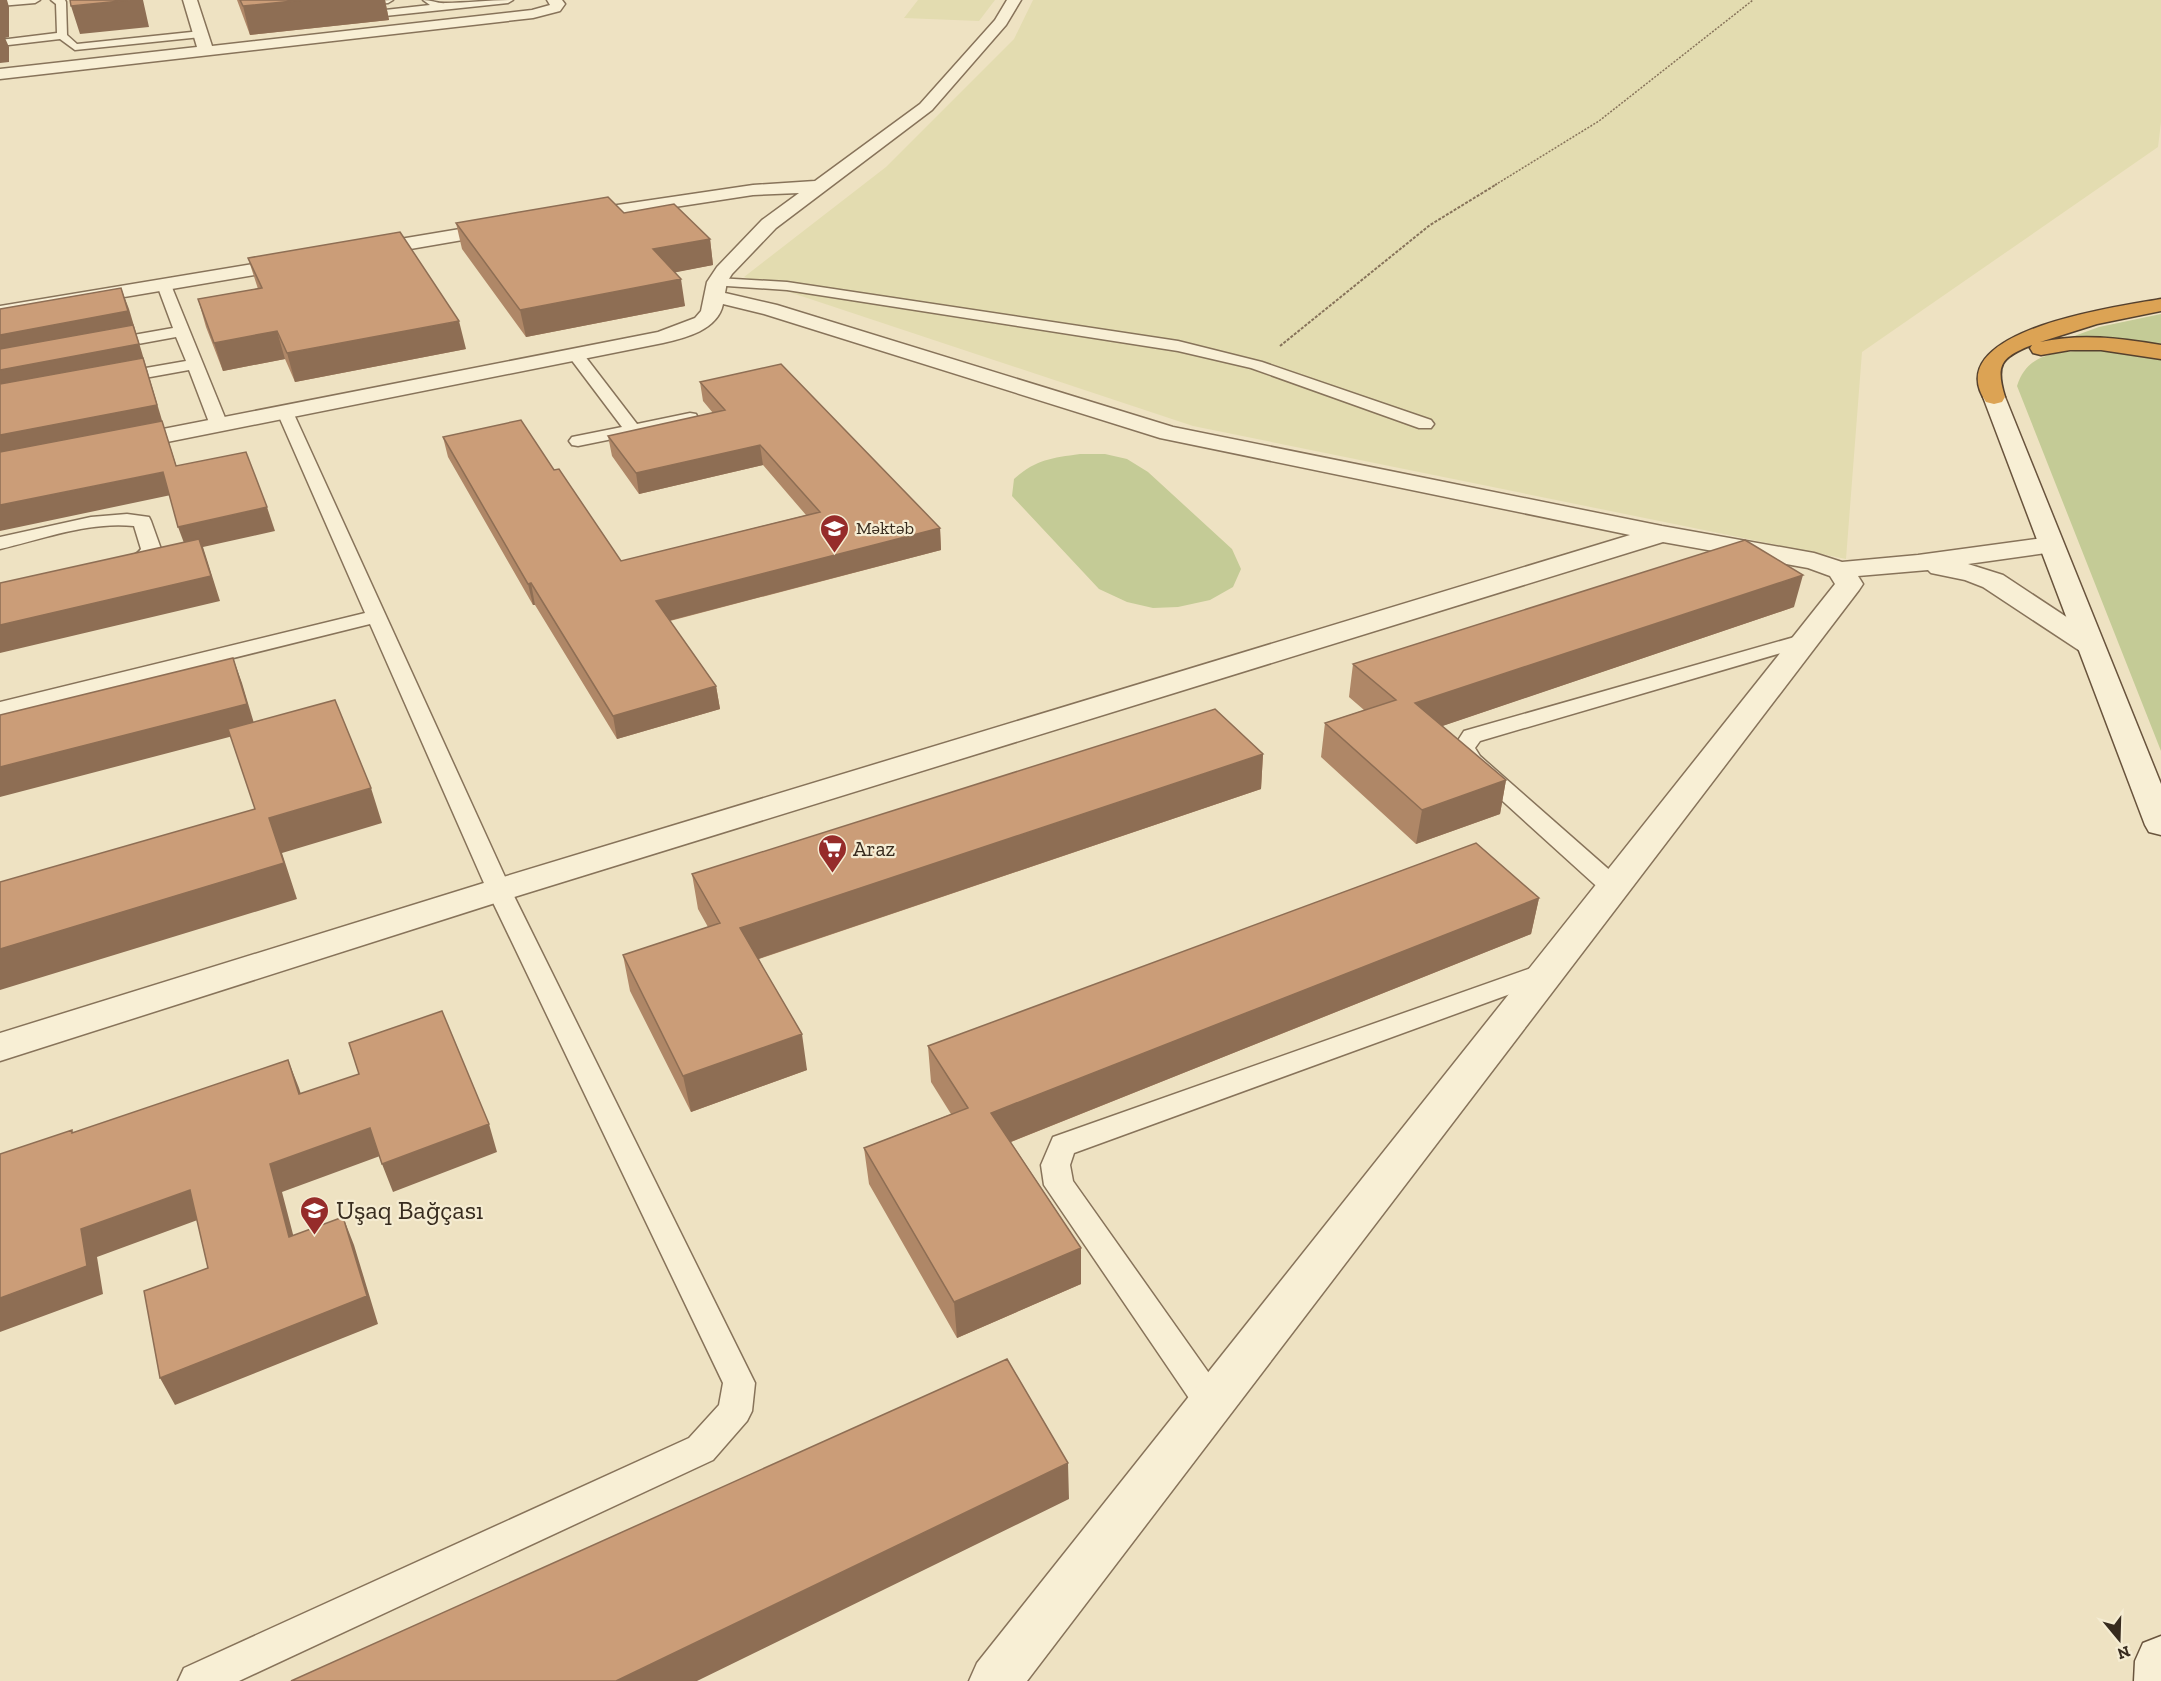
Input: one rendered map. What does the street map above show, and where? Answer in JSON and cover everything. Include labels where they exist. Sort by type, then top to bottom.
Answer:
[{"type":"highway","points":[[1994,397],[1989,377],[1990,366],[1999,354],[2016,343],[2102,316],[2161,304]]},
{"type":"highway","points":[[1994,397],[1998,377],[2008,364],[2025,353],[2048,346],[2110,345],[2161,352]]},
{"type":"street","points":[[190,0],[206,51]]},
{"type":"street","points":[[0,74],[496,18],[546,11],[555,8],[558,4],[554,0]]},
{"type":"street","points":[[104,448],[663,337],[686,330],[702,322],[711,313],[715,289],[724,271],[769,224],[926,107],[1001,22],[1014,0]]},
{"type":"street","points":[[553,220],[753,190],[819,186]]},
{"type":"street","points":[[340,255],[517,226]]},
{"type":"street","points":[[0,312],[317,259]]},
{"type":"street","points":[[715,289],[770,309],[1168,433],[1662,534],[1814,561],[1840,570],[1918,563],[2051,545]]},
{"type":"street","points":[[1994,397],[2161,825]]},
{"type":"street","points":[[0,1047],[499,890],[1662,534]]},
{"type":"street","points":[[1918,563],[1972,573],[1993,581],[2091,645]]},
{"type":"street","points":[[995,1681],[1849,584],[1840,570]]},
{"type":"street","points":[[2160,1681],[2161,1661]]},
{"type":"lane","points":[[0,3],[35,0]]},
{"type":"lane","points":[[56,0],[61,2],[62,36],[70,48],[201,34]]},
{"type":"lane","points":[[311,0],[320,6],[388,0]]},
{"type":"lane","points":[[428,0],[441,7]]},
{"type":"lane","points":[[385,13],[508,0]]},
{"type":"lane","points":[[482,1],[496,18]]},
{"type":"lane","points":[[121,30],[125,60]]},
{"type":"lane","points":[[0,43],[62,36]]},
{"type":"lane","points":[[164,285],[219,425]]},
{"type":"lane","points":[[715,289],[787,286],[1143,340],[1222,355],[1425,424]]},
{"type":"lane","points":[[91,348],[182,331]]},
{"type":"lane","points":[[575,354],[633,430]]},
{"type":"lane","points":[[103,381],[195,364]]},
{"type":"lane","points":[[197,1681],[701,1449],[735,1411],[740,1383],[499,890],[285,412]]},
{"type":"lane","points":[[578,441],[690,418]]},
{"type":"lane","points":[[0,543],[120,519],[142,521],[151,549],[148,555],[136,562],[108,570]]},
{"type":"lane","points":[[0,709],[376,616]]},
{"type":"lane","points":[[1613,887],[1471,760],[1464,748],[1472,736],[1805,640]]},
{"type":"lane","points":[[1211,1403],[1059,1185],[1055,1172],[1056,1157],[1063,1145],[1548,971]]},
{"type":"path","points":[[1256,365],[1366,274],[1430,225],[1599,121],[1753,0]]},
{"type":"shaded area","points":[[918,0],[995,0],[979,21],[904,18]]},
{"type":"shaded area","points":[[1033,0],[2161,0],[2161,122],[2158,147],[1862,352],[1846,559],[1193,426],[744,277],[886,167],[1014,39]]},
{"type":"green space","points":[[2161,314],[2161,346],[2066,339],[2099,327]]},
{"type":"green space","points":[[2087,350],[2120,351],[2161,357],[2161,751],[2017,386],[2028,366],[2036,360],[2054,354]]},
{"type":"green space","points":[[1080,454],[1105,454],[1127,459],[1148,472],[1232,549],[1241,569],[1233,587],[1210,600],[1178,607],[1153,608],[1127,602],[1099,589],[1012,496],[1014,479],[1029,468],[1052,459]]},
{"type":"building","points":[[70,0],[130,0],[71,6]]},
{"type":"building","points":[[240,0],[303,0],[243,6]]},
{"type":"building","points":[[608,197],[624,213],[674,204],[710,239],[653,249],[681,279],[520,310],[456,223]]},
{"type":"building","points":[[400,232],[459,321],[287,353],[277,331],[214,343],[198,299],[262,288],[248,258]]},
{"type":"building","points":[[121,288],[128,311],[0,335],[0,309]]},
{"type":"building","points":[[133,325],[139,344],[0,370],[0,349]]},
{"type":"building","points":[[143,358],[157,405],[0,435],[0,384]]},
{"type":"building","points":[[781,364],[940,528],[656,601],[716,686],[613,716],[531,583],[528,584],[443,437],[521,420],[554,470],[559,469],[621,561],[820,512],[760,445],[636,473],[608,436],[725,410],[700,382]]},
{"type":"building","points":[[162,421],[176,466],[246,452],[267,507],[178,527],[163,472],[0,505],[0,452]]},
{"type":"building","points":[[199,539],[211,576],[0,625],[0,583]]},
{"type":"building","points":[[1745,540],[1803,575],[1415,703],[1506,780],[1422,810],[1325,723],[1396,700],[1353,664]]},
{"type":"building","points":[[233,658],[247,704],[0,767],[0,715]]},
{"type":"building","points":[[335,700],[371,788],[269,818],[284,863],[0,949],[0,882],[255,809],[228,729]]},
{"type":"building","points":[[1215,709],[1263,754],[740,928],[802,1034],[683,1076],[623,955],[720,923],[692,874]]},
{"type":"building","points":[[1476,843],[1539,898],[991,1113],[1081,1248],[954,1302],[864,1148],[968,1108],[928,1046]]},
{"type":"building","points":[[442,1011],[489,1124],[382,1164],[370,1128],[270,1164],[289,1237],[343,1217],[367,1296],[160,1378],[144,1291],[208,1268],[190,1190],[81,1229],[87,1266],[0,1298],[0,1154],[72,1130],[72,1133],[288,1060],[299,1094],[359,1074],[349,1043]]},
{"type":"building","points":[[1007,1359],[1068,1463],[616,1681],[291,1681]]},
{"type":"place","name":"Məktəb","points":[[835,554]]},
{"type":"place","name":"Araz","points":[[832,874]]},
{"type":"place","name":"Uşaq Bağçası","points":[[315,1236]]}]
